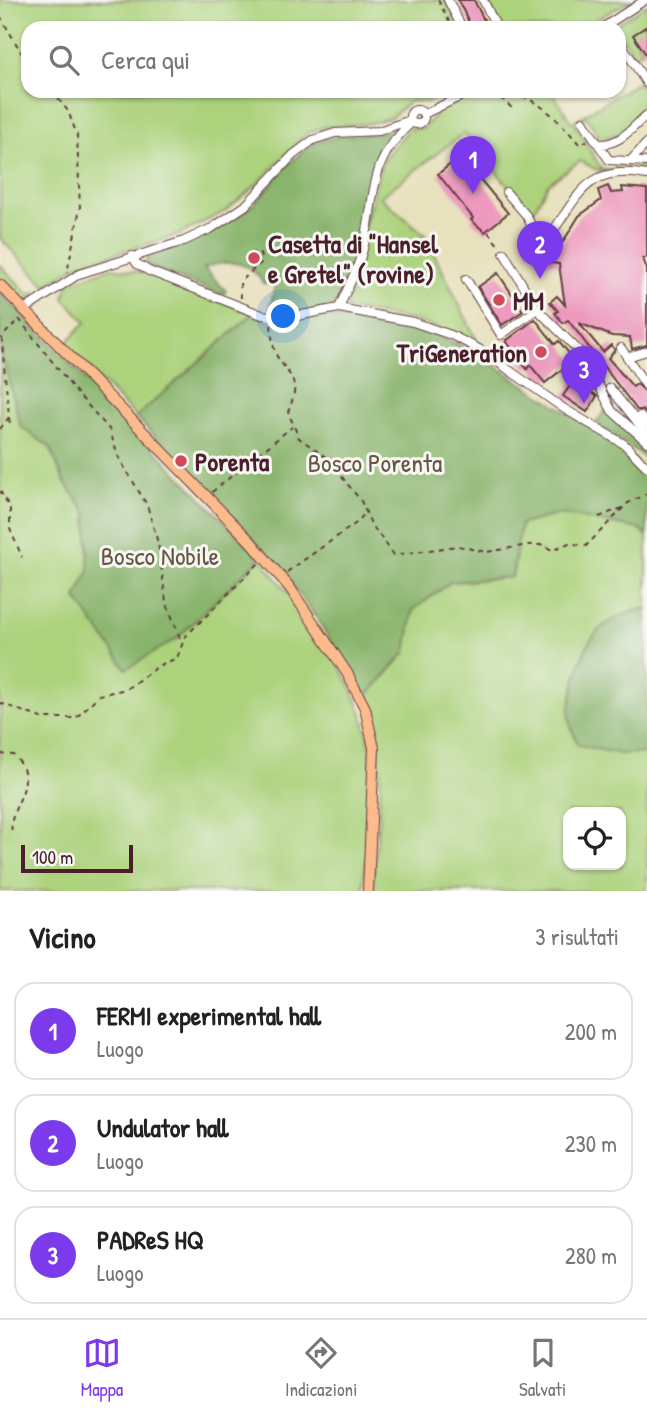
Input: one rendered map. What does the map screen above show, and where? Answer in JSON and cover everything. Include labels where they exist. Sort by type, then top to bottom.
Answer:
[{"type":"main road","points":[[0,285],[23,313],[207,496],[265,558],[347,673],[368,716],[375,766],[368,891]]},
{"type":"street","points":[[448,0],[458,21]]},
{"type":"street","points":[[483,0],[494,21]]},
{"type":"street","points":[[616,21],[645,0]]},
{"type":"street","points":[[626,51],[647,84]]},
{"type":"street","points":[[23,313],[67,281],[100,265],[184,241],[221,222],[245,206],[293,155],[313,141],[335,133],[379,131],[411,121],[422,122],[424,114],[457,98]]},
{"type":"street","points":[[596,142],[611,144],[635,128],[647,115]]},
{"type":"street","points":[[339,309],[361,258],[377,170],[389,146],[411,121]]},
{"type":"street","points":[[583,121],[609,160],[647,162]]},
{"type":"street","points":[[631,160],[647,143]]},
{"type":"street","points":[[506,191],[526,215],[539,240],[545,242],[595,178],[616,173],[647,175]]},
{"type":"street","points":[[504,253],[537,309],[583,355],[612,411],[647,442]]},
{"type":"street","points":[[132,256],[137,264],[149,271],[271,317],[302,316],[339,309],[413,322],[467,342],[563,408],[624,444],[647,467]]},
{"type":"street","points":[[467,279],[501,335],[537,309]]},
{"type":"street","points":[[621,348],[647,387]]},
{"type":"street","points":[[627,358],[647,351]]},
{"type":"street","points":[[610,388],[647,434]]},
{"type":"street","points":[[640,416],[647,425]]},
{"type":"path","points":[[438,0],[449,21]]},
{"type":"path","points":[[0,16],[21,52]]},
{"type":"path","points":[[57,98],[68,111],[77,135],[80,208],[69,255],[67,281]]},
{"type":"path","points":[[501,98],[512,108]]},
{"type":"path","points":[[526,98],[544,110],[579,144],[596,142]]},
{"type":"path","points":[[488,232],[504,253]]},
{"type":"path","points":[[240,306],[240,282],[262,262],[260,254],[253,252]]},
{"type":"path","points":[[10,424],[1,372],[3,334],[23,313],[81,399],[108,429],[119,458],[147,505],[158,543],[166,601],[181,642]]},
{"type":"path","points":[[271,317],[276,357],[288,367],[296,393],[288,412],[299,438],[327,458],[394,555],[457,546],[497,552],[528,545],[543,545],[552,550],[569,543],[586,546],[625,506]]},
{"type":"path","points":[[0,429],[9,417]]},
{"type":"path","points":[[207,496],[293,426]]},
{"type":"path","points":[[0,491],[10,508],[10,529],[22,557]]},
{"type":"path","points":[[599,517],[647,494]]},
{"type":"path","points":[[281,577],[302,559],[359,521],[366,511]]},
{"type":"path","points":[[0,703],[41,718],[76,718],[99,695],[124,691],[160,665],[177,658],[181,642],[265,558]]},
{"type":"path","points":[[0,754],[13,755],[21,763],[25,780],[23,794],[10,824],[12,832]]},
{"type":"green space","points":[[0,0],[445,0],[456,21],[21,21],[21,98],[437,98],[429,102],[411,101],[390,118],[367,124],[325,127],[307,133],[253,188],[224,212],[178,235],[77,265],[46,286],[0,238]]},
{"type":"green space","points":[[487,0],[632,0],[593,21],[498,21]]},
{"type":"green space","points":[[647,4],[647,27],[634,36],[642,51],[635,56],[626,42],[626,21],[621,21]]},
{"type":"green space","points":[[639,82],[647,96],[647,111],[620,134],[600,138],[586,116],[575,125],[584,139],[589,136],[590,140],[585,142],[602,170],[616,169],[616,164],[626,164],[627,169],[638,170],[639,164],[647,165],[647,172],[601,172],[580,161],[548,184],[532,214],[464,133],[380,197],[425,235],[478,343],[413,321],[347,309],[345,301],[382,161],[409,129],[424,128],[438,111],[465,98],[556,98],[572,122],[612,98],[626,98],[626,90]]},
{"type":"green space","points":[[403,127],[378,158],[368,195],[361,250],[333,307],[287,315],[269,313],[275,285],[263,283],[252,270],[238,264],[222,263],[204,268],[226,291],[223,295],[147,266],[146,260],[151,254],[204,233],[253,204],[289,164],[314,144],[334,137],[376,133]]},
{"type":"green space","points":[[0,265],[30,296],[35,292],[30,301],[22,300],[0,278]]},
{"type":"green space","points":[[111,268],[147,273],[253,314],[136,417],[65,344],[86,322],[64,298],[69,283]]},
{"type":"green space","name":"Bosco Nobile","points":[[0,292],[260,558],[176,639],[126,669],[76,598],[89,570],[87,513],[64,481],[50,447],[21,427],[0,347]]},
{"type":"green space","name":"Bosco Porenta","points":[[253,314],[274,323],[320,316],[395,321],[469,349],[624,449],[647,473],[647,536],[640,529],[560,514],[521,524],[512,577],[451,582],[413,610],[406,652],[370,693],[362,692],[317,619],[276,563],[136,417]]},
{"type":"green space","points":[[0,347],[21,427],[50,447],[64,481],[87,513],[89,570],[76,599],[176,639],[260,558],[325,644],[353,692],[369,741],[371,796],[363,891],[0,891]]},
{"type":"green space","points":[[606,409],[632,437],[647,447],[647,459],[596,423]]},
{"type":"green space","points":[[560,514],[640,529],[647,536],[647,608],[626,613],[620,754],[647,753],[647,891],[373,891],[380,764],[371,715],[362,692],[406,652],[413,610],[451,582],[512,577],[521,524]]},
{"type":"green space","points":[[647,608],[647,753],[620,754],[578,745],[569,714],[584,653],[597,632],[606,624]]},
{"type":"building","points":[[458,0],[474,0],[484,21],[468,21]]},
{"type":"building","points":[[647,26],[647,56],[633,35]]},
{"type":"building","points":[[461,156],[508,213],[485,232],[471,220],[473,218],[438,174]]},
{"type":"building","points":[[608,186],[611,193],[623,192],[622,187],[647,189],[647,257],[643,259],[647,269],[647,345],[632,349],[630,337],[612,336],[579,323],[603,352],[611,345],[615,350],[608,358],[633,387],[637,384],[647,393],[647,414],[637,410],[568,320],[563,323],[550,302],[557,296],[565,305],[559,264],[544,262],[545,255],[548,256],[555,239],[563,242],[579,216],[601,200],[598,190]]},
{"type":"building","name":"MM","points":[[498,273],[523,311],[502,325],[478,287]]},
{"type":"building","name":"TriGeneration","points":[[535,319],[555,344],[559,341],[574,360],[545,383],[530,365],[527,369],[506,341]]},
{"type":"building","points":[[574,380],[597,396],[587,412],[563,396]]},
{"type":"place","name":"FERMI experimental hall","points":[[473,194]]},
{"type":"place","name":"Casetta di \"Hansel e Gretel\" (rovine)","points":[[254,258]]},
{"type":"place","name":"Undulator hall","points":[[540,279]]},
{"type":"place","name":"MM","points":[[499,300]]},
{"type":"place","name":"TriGeneration","points":[[541,352]]},
{"type":"place","name":"PADReS HQ","points":[[584,404]]},
{"type":"place","name":"Porenta","points":[[181,461]]}]
